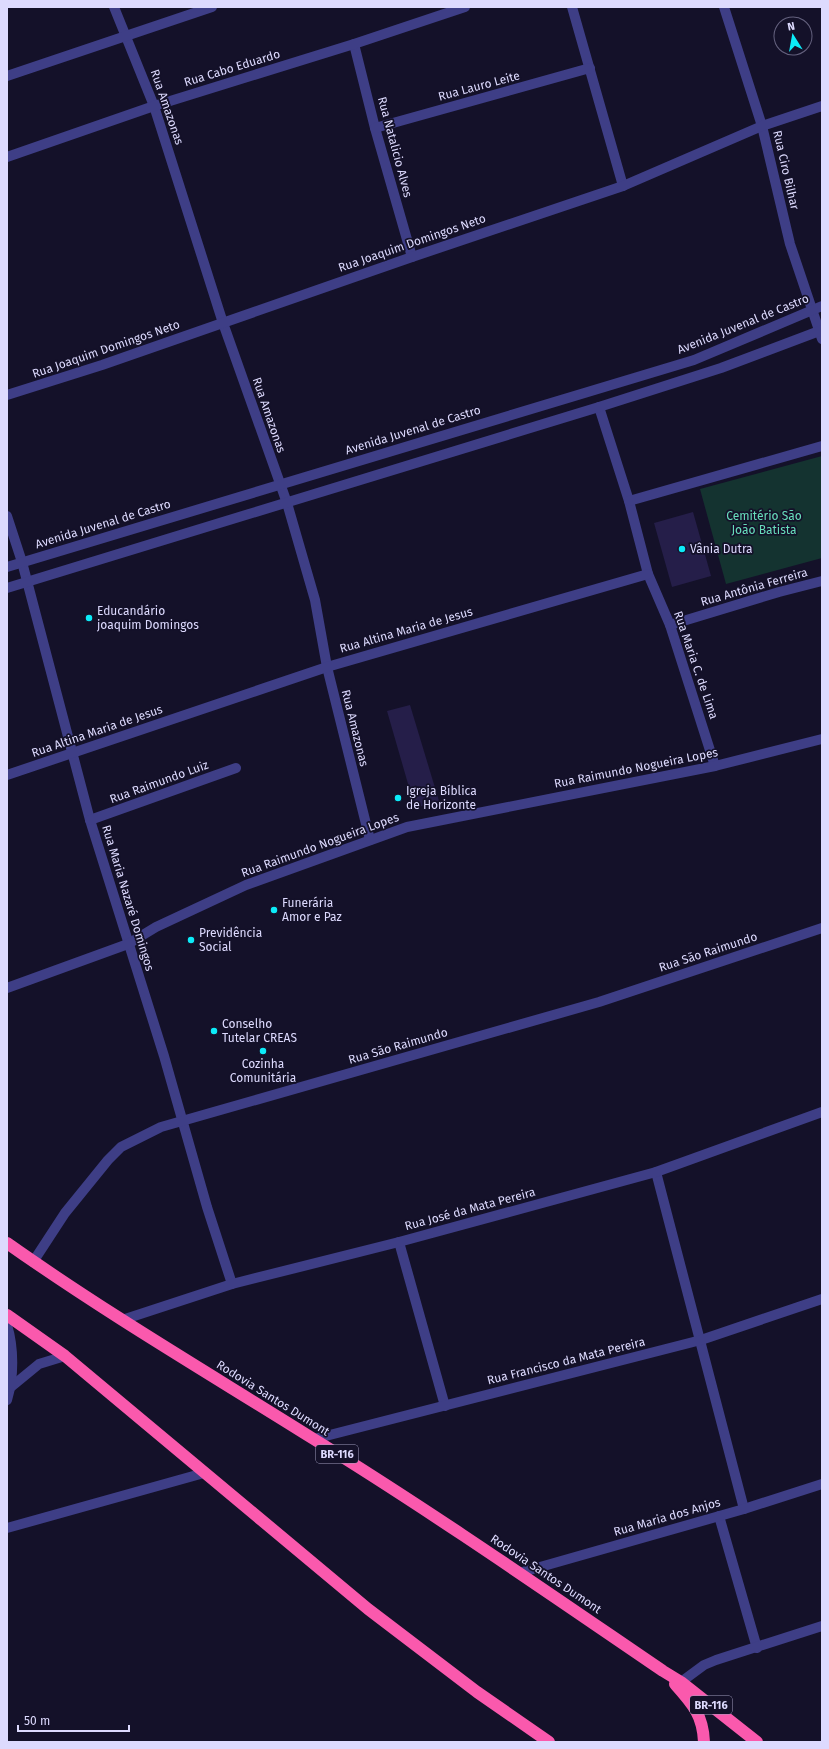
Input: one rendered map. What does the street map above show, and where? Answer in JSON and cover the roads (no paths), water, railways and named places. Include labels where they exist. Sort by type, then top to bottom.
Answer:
[{"type":"highway","name":"Rodovia Santos Dumont","points":[[7,1243],[33,1262],[122,1320],[314,1439],[519,1573],[663,1671]]},
{"type":"highway","points":[[7,1315],[65,1356],[368,1609],[477,1692],[549,1742]]},
{"type":"highway","points":[[663,1671],[695,1706],[703,1729],[704,1742]]},
{"type":"highway","name":"BR-116","points":[[663,1671],[682,1682],[757,1742]]},
{"type":"street","name":"Rua Amazonas","points":[[114,7],[154,106],[223,323],[279,485],[287,503],[315,600],[327,667],[370,840]]},
{"type":"street","points":[[7,76],[212,7]]},
{"type":"street","name":"Rua Cabo Eduardo","points":[[7,157],[154,106],[354,44],[466,7]]},
{"type":"street","points":[[572,7],[623,186]]},
{"type":"street","name":"Rua Ciro Bilhar","points":[[724,7],[762,126],[790,244],[811,310],[821,334]]},
{"type":"street","name":"Rua Natalicio Alves","points":[[354,44],[375,128],[412,256]]},
{"type":"street","name":"Rua Lauro Leite","points":[[375,128],[590,68]]},
{"type":"street","name":"Rua Joaquim Domingos Neto","points":[[7,395],[223,323],[412,256],[623,186],[762,126],[822,106]]},
{"type":"street","name":"Avenida Juvenal de Castro","points":[[7,567],[694,360],[822,306]]},
{"type":"street","points":[[7,588],[599,407],[821,334]]},
{"type":"street","points":[[599,407],[629,501],[648,574]]},
{"type":"street","points":[[629,501],[822,446]]},
{"type":"street","name":"Rua Maria Nazaré Domingos","points":[[7,516],[22,562],[90,820],[164,1056],[182,1122],[232,1284]]},
{"type":"street","name":"Rua Maria C. de Lima","points":[[648,574],[670,625],[715,766]]},
{"type":"street","name":"Rua Altina Maria de Jesus","points":[[7,775],[327,667],[648,574]]},
{"type":"street","name":"Rua Antônia Ferreira","points":[[670,625],[779,592],[822,581]]},
{"type":"street","name":"Rua Raimundo Nogueira Lopes","points":[[7,988],[128,944],[156,928],[246,885],[424,822],[715,766],[822,739]]},
{"type":"street","name":"Rua Raimundo Luiz","points":[[90,820],[236,768]]},
{"type":"street","name":"Rua São Raimundo","points":[[33,1262],[84,1187],[121,1147],[161,1127],[599,1002],[822,928]]},
{"type":"street","name":"Rua José da Mata Pereira","points":[[122,1320],[232,1284],[399,1242],[656,1172],[822,1112]]},
{"type":"street","points":[[656,1172],[744,1509]]},
{"type":"street","points":[[399,1242],[445,1406]]},
{"type":"street","name":"Rua Francisco da Mata Pereira","points":[[314,1439],[701,1340],[822,1299]]},
{"type":"street","points":[[7,1325],[11,1340],[11,1387],[7,1400]]},
{"type":"street","points":[[11,1387],[31,1369],[42,1362],[65,1356]]},
{"type":"street","points":[[7,1528],[204,1473]]},
{"type":"street","name":"Rua Maria dos Anjos","points":[[519,1573],[744,1509],[822,1484]]},
{"type":"street","points":[[719,1516],[757,1648]]},
{"type":"street","points":[[682,1682],[704,1665],[822,1626]]},
{"type":"place","name":"Vânia Dutra","points":[[682,549]]},
{"type":"place","name":"Educandário joaquim Domingos","points":[[89,618]]},
{"type":"place","name":"Igreja Bíblica de Horizonte","points":[[398,798]]},
{"type":"place","name":"Funerária Amor e Paz","points":[[274,910]]},
{"type":"place","name":"Previdência Social","points":[[191,940]]},
{"type":"place","name":"Conselho Tutelar CREAS","points":[[214,1031]]},
{"type":"place","name":"Cozinha Comunitária","points":[[263,1051]]},
{"type":"park label","name":"Cemitério São João Batista","points":[[764,523]]}]
